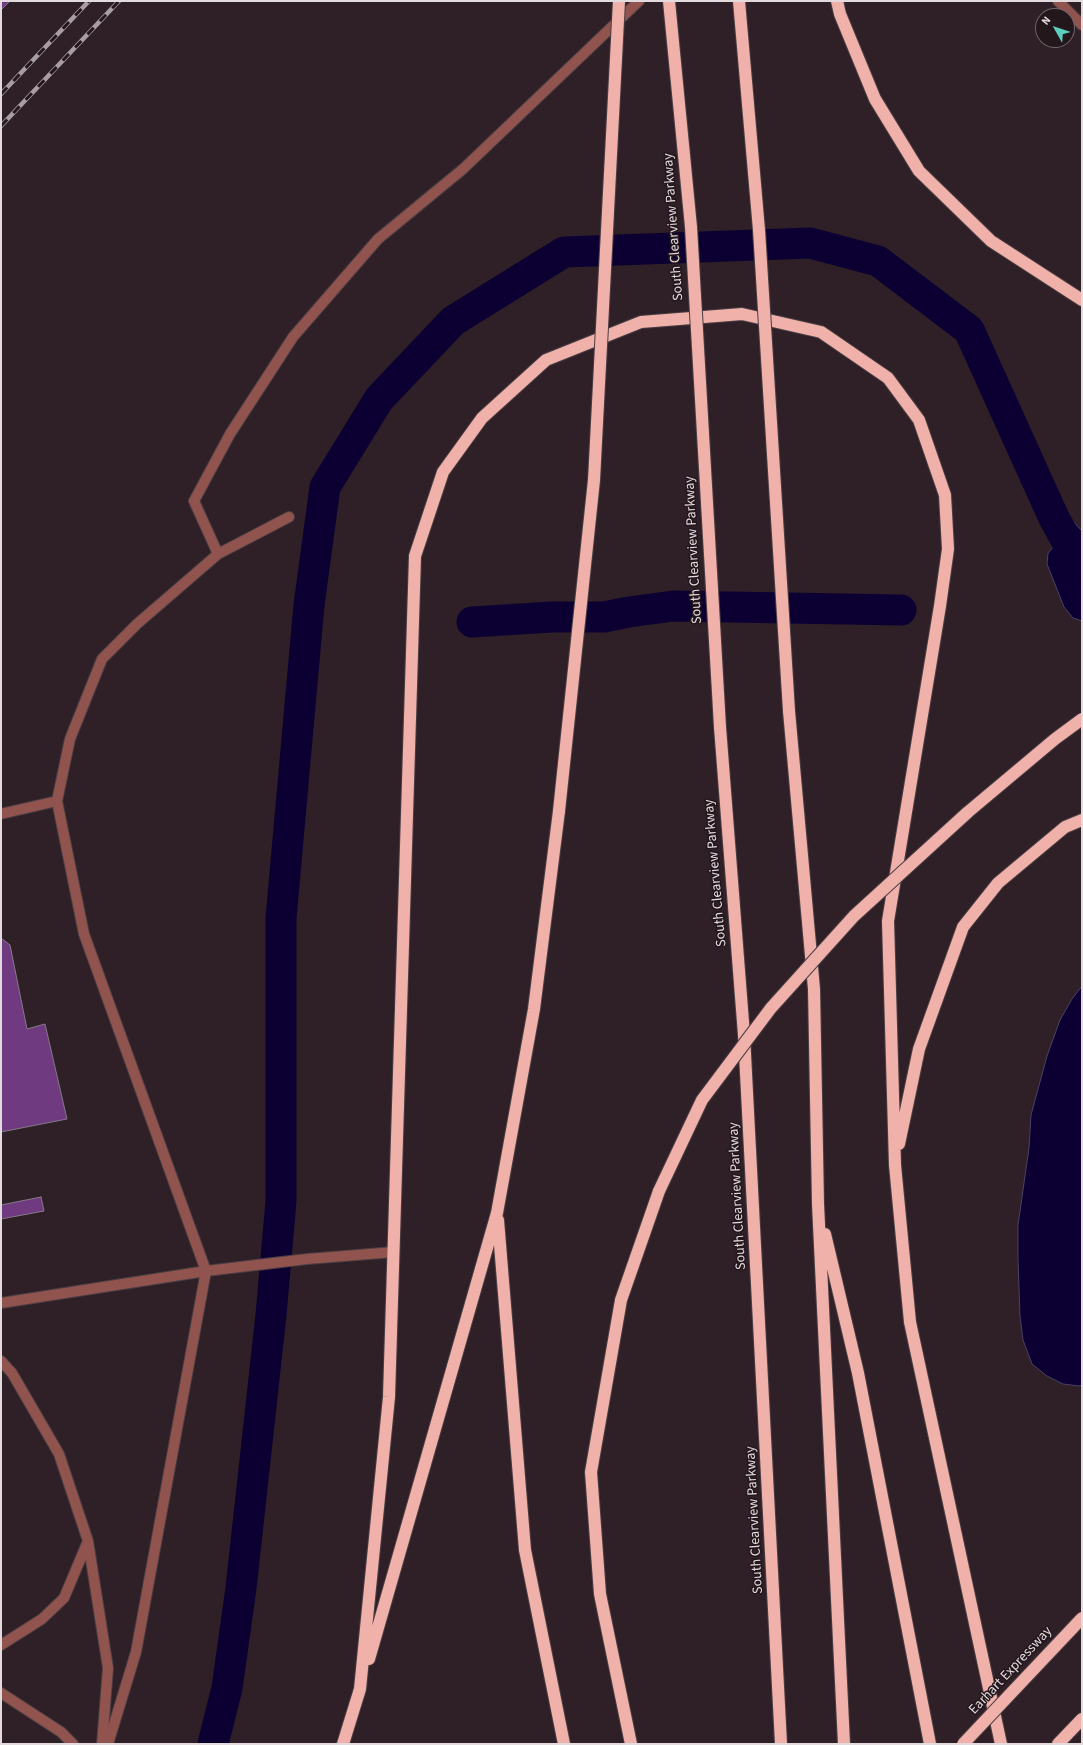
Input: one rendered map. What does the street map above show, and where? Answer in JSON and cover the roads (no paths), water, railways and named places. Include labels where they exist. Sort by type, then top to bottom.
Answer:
[{"type":"highway","points":[[343,1744],[498,1213],[534,1009],[559,811],[594,480],[619,1]]},
{"type":"highway","name":"South Clearview Parkway","points":[[669,1],[691,227],[720,727],[744,1035],[781,1744]]},
{"type":"highway","points":[[739,1],[759,230],[789,711],[814,989],[818,1204],[844,1744]]},
{"type":"highway","points":[[837,1],[840,14],[875,99],[919,171],[991,240],[1082,300]]},
{"type":"highway","points":[[360,1689],[389,1397],[415,556],[443,472],[482,418],[546,360],[642,322],[742,314],[821,332],[888,378],[919,420],[944,495],[948,549],[888,921],[895,1165],[910,1322],[1001,1744]]},
{"type":"highway","points":[[631,1744],[600,1594],[591,1472],[621,1300],[659,1191],[702,1100],[771,1008],[854,916],[968,812],[1055,739],[1082,719]]},
{"type":"highway","points":[[895,1165],[919,1048],[963,927],[998,883],[1065,827],[1082,820]]},
{"type":"highway","points":[[818,1204],[858,1373],[930,1744]]},
{"type":"highway","points":[[498,1213],[525,1550],[564,1744]]},
{"type":"highway","name":"Earhart Expressway","points":[[963,1744],[1082,1618]]},
{"type":"highway","points":[[1058,1744],[1082,1719]]},
{"type":"lane","points":[[218,554],[194,501],[230,434],[293,337],[378,239],[463,169],[639,1]]},
{"type":"lane","points":[[1058,1],[1082,24]]},
{"type":"lane","points":[[108,1744],[136,1652],[206,1271],[84,934],[57,802],[70,739],[102,659],[137,624],[218,554],[289,517]]},
{"type":"lane","points":[[1,814],[57,802]]},
{"type":"lane","points":[[1,1303],[206,1271],[307,1259],[394,1252]]},
{"type":"lane","points":[[1,1361],[12,1374],[59,1454],[88,1541],[108,1668],[102,1744]]},
{"type":"lane","points":[[1,1645],[42,1619],[64,1598],[88,1541]]},
{"type":"lane","points":[[1,1693],[62,1732],[73,1744]]},
{"type":"waterway","points":[[213,1744],[227,1688],[241,1588],[271,1315],[281,1201],[281,918],[309,605],[325,487],[379,399],[453,321],[564,252],[810,243],[878,261],[969,330],[1054,518],[1082,569]]},
{"type":"waterway","points":[[472,622],[552,617],[604,617],[673,606],[901,610]]},
{"type":"waterway","points":[[651,609],[651,617]]},
{"type":"waterway","points":[[636,619],[637,611]]},
{"type":"railway","points":[[1,94],[89,1]]},
{"type":"railway","points":[[1,126],[119,1]]}]
